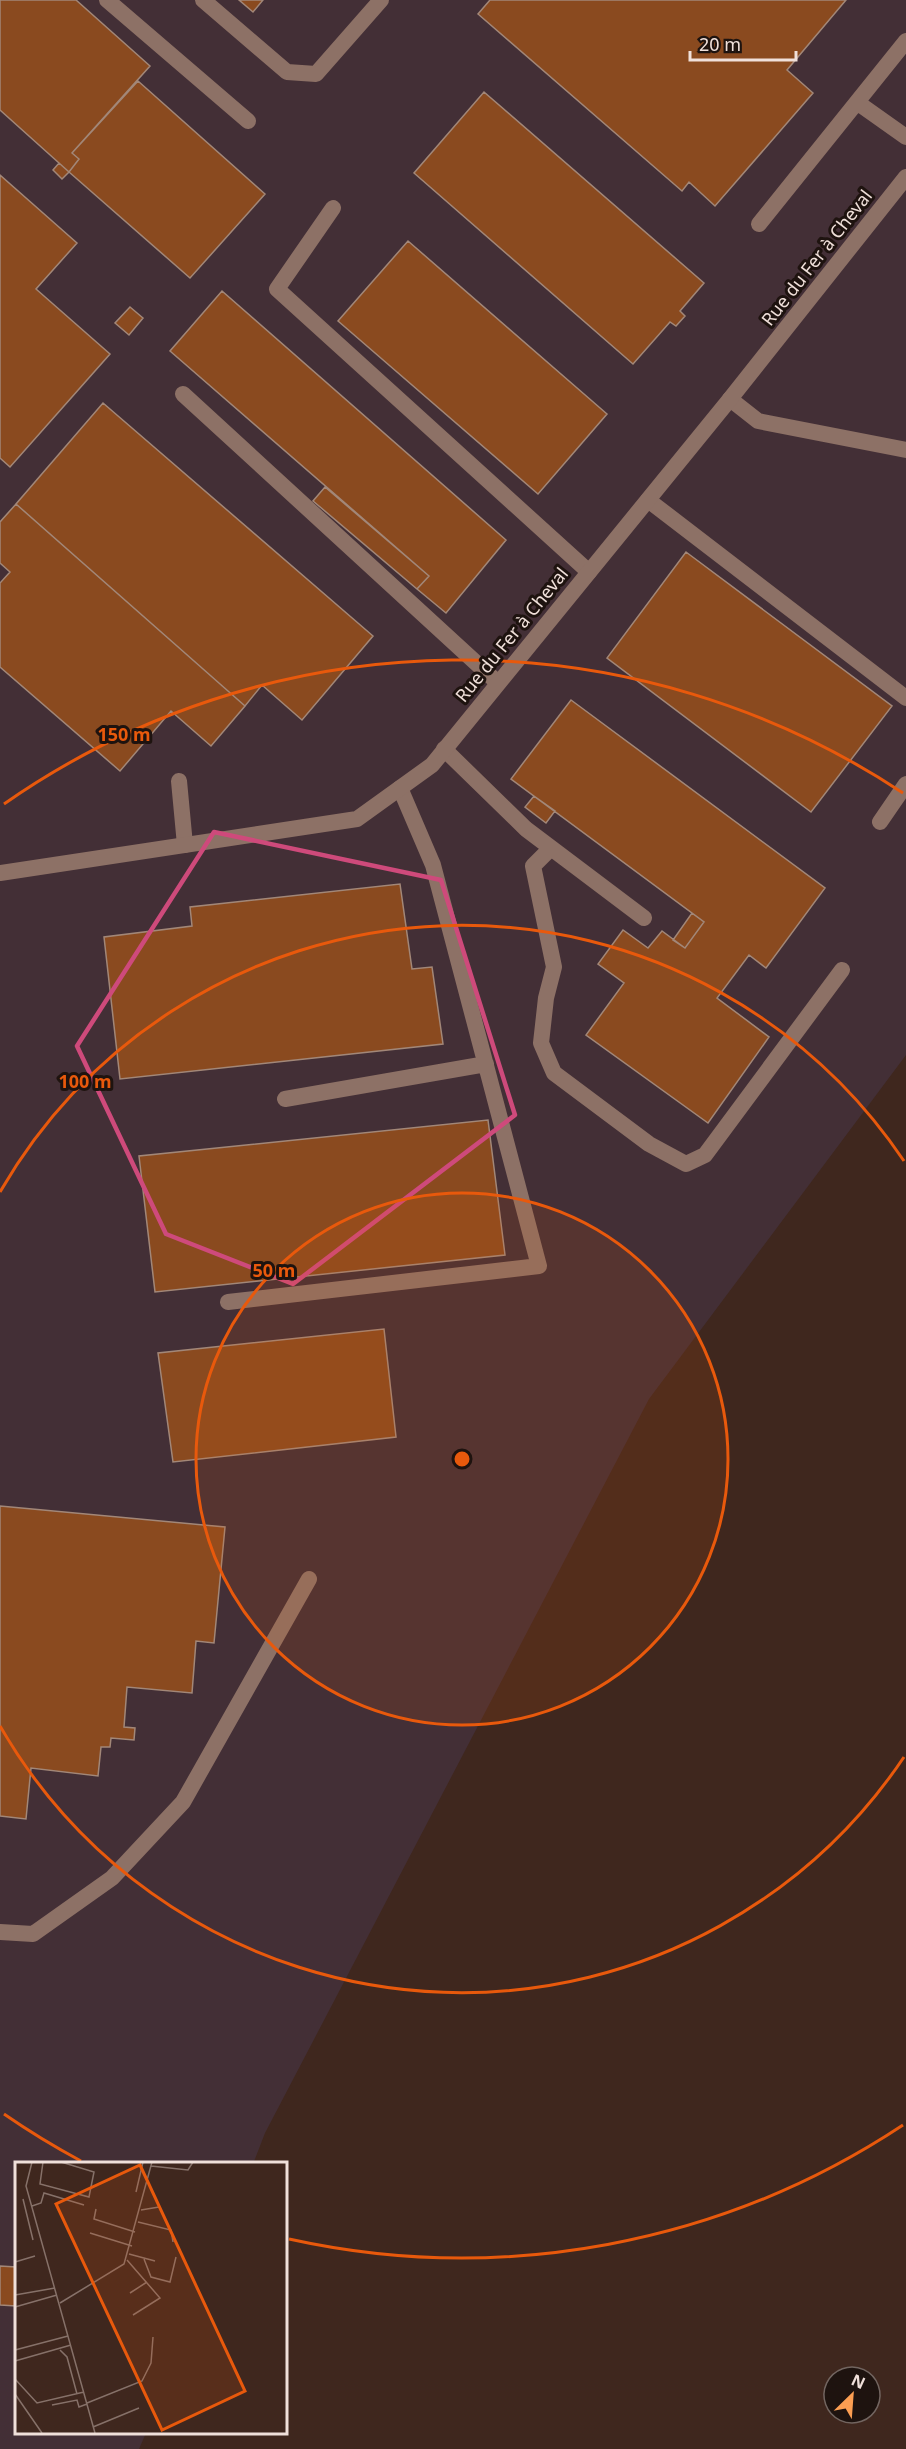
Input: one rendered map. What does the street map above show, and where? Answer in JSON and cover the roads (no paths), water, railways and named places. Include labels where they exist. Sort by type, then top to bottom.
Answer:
[{"type":"street","points":[[107,0],[248,122]]},
{"type":"street","points":[[203,0],[287,72],[316,74],[381,0]]},
{"type":"street","points":[[759,224],[906,41]]},
{"type":"street","points":[[858,103],[906,137]]},
{"type":"street","name":"Rue du Fer à Cheval","points":[[0,873],[357,819],[432,765],[730,399],[906,177]]},
{"type":"street","points":[[333,208],[277,290],[589,572]]},
{"type":"street","points":[[183,394],[498,683]]},
{"type":"street","points":[[730,399],[758,421],[906,450]]},
{"type":"street","points":[[648,500],[906,698]]},
{"type":"street","points":[[444,749],[526,829],[644,918]]},
{"type":"street","points":[[179,781],[185,845]]},
{"type":"street","points":[[880,822],[906,784]]},
{"type":"street","points":[[228,1302],[539,1266],[433,865],[400,788]]},
{"type":"street","points":[[551,848],[533,867],[554,967],[546,998],[542,1043],[554,1073],[649,1144],[686,1164],[705,1155],[842,970]]},
{"type":"street","points":[[285,1099],[486,1064]]},
{"type":"street","points":[[0,1932],[33,1934],[42,1928],[112,1878],[183,1802],[309,1579]]}]
